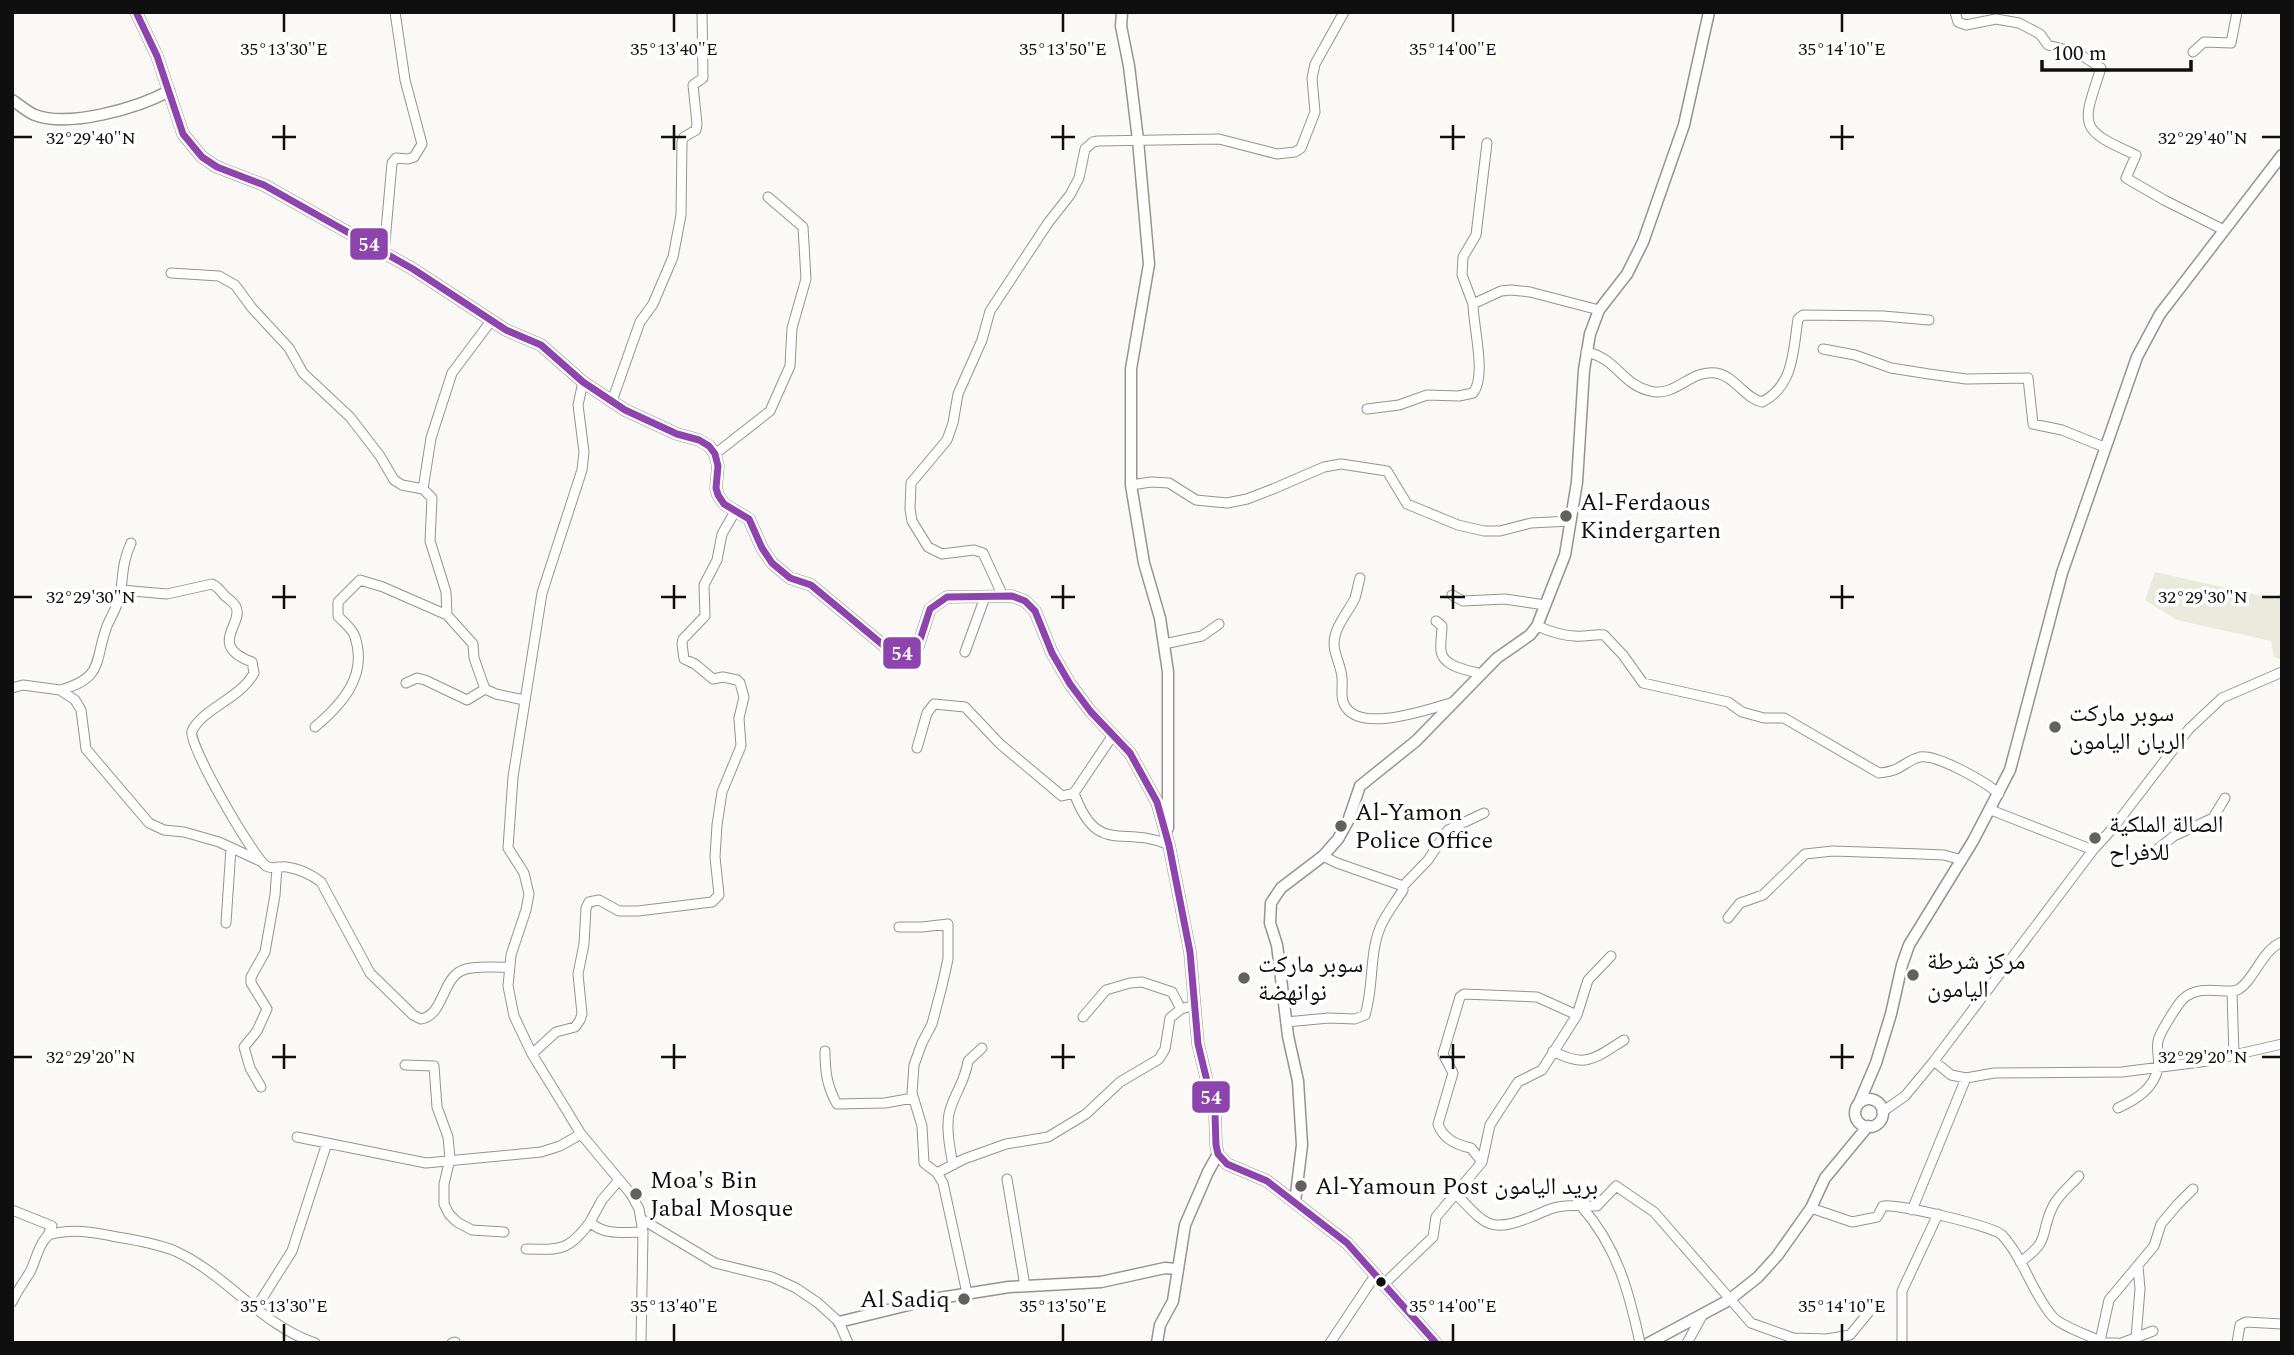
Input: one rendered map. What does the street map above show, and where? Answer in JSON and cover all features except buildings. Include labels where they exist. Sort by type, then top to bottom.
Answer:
[{"type":"street","points":[[136,12],[157,56],[183,134],[189,145],[202,158],[217,167],[264,185],[413,269],[514,335],[541,345],[583,382],[612,401],[648,421],[699,440],[715,454],[718,466],[718,495],[724,504],[749,519],[765,553],[776,567],[790,578],[811,585],[889,650],[906,653],[918,646],[927,614],[941,600],[1002,594],[1017,597],[1032,608],[1052,653],[1070,684],[1134,760],[1157,802],[1169,845],[1190,952],[1198,1044],[1216,1114],[1216,1145],[1219,1154],[1227,1164],[1266,1181],[1347,1242],[1436,1343]]},
{"type":"street","points":[[384,253],[391,164],[396,158],[414,157],[420,151],[422,141],[405,80],[395,12]]},
{"type":"street","points":[[612,401],[640,322],[663,283],[677,243],[681,208],[682,142],[684,137],[696,130],[693,85],[703,78],[702,12]]},
{"type":"street","points":[[1122,12],[1121,26],[1138,140],[1149,264],[1131,369],[1131,485],[1144,563],[1160,618],[1168,672],[1169,845]]},
{"type":"street","points":[[1002,594],[984,553],[974,550],[942,554],[928,547],[912,521],[909,509],[911,483],[947,439],[958,394],[982,340],[990,311],[1048,223],[1070,195],[1079,178],[1085,149],[1093,142],[1219,139],[1278,154],[1295,152],[1301,148],[1315,112],[1312,78],[1315,64],[1344,12]]},
{"type":"street","points":[[1295,1202],[1302,1145],[1298,1081],[1286,1022],[1277,945],[1270,923],[1270,909],[1274,897],[1281,888],[1323,856],[1343,830],[1360,786],[1416,741],[1480,674],[1497,658],[1530,635],[1537,626],[1562,564],[1577,482],[1586,352],[1599,310],[1627,274],[1643,242],[1684,125],[1709,12]]},
{"type":"street","points":[[1955,12],[1957,21],[1966,25],[1996,19],[2019,23],[2040,34],[2048,45],[2078,53],[2101,68],[2087,110],[2088,124],[2101,140],[2136,155],[2126,178],[2224,230]]},
{"type":"street","points":[[2193,52],[2204,42],[2231,43],[2237,12]]},
{"type":"street","points":[[12,100],[34,115],[57,118],[103,115],[132,107],[169,91]]},
{"type":"street","points":[[1367,409],[1399,405],[1427,394],[1459,396],[1473,393],[1478,386],[1473,304],[1462,275],[1463,257],[1476,235],[1487,143]]},
{"type":"street","points":[[1868,1126],[1857,1120],[1855,1111],[1876,1063],[1907,950],[1991,810],[2018,746],[2047,625],[2133,364],[2160,314],[2282,155]]},
{"type":"street","points":[[715,454],[771,411],[790,366],[792,328],[806,279],[803,227],[768,197]]},
{"type":"street","points":[[171,273],[219,276],[235,285],[289,348],[303,373],[350,417],[380,456],[394,480],[402,485],[423,489],[432,498],[430,541],[446,592],[447,615]]},
{"type":"street","points":[[1473,304],[1501,291],[1511,290],[1530,292],[1599,310]]},
{"type":"street","points":[[1586,352],[1605,358],[1629,382],[1651,392],[1668,392],[1695,376],[1718,373],[1755,400],[1762,402],[1775,394],[1788,376],[1798,319],[1803,315],[1883,316],[1929,320]]},
{"type":"street","points":[[423,489],[431,438],[452,373],[491,321]]},
{"type":"street","points":[[1823,349],[1855,355],[1891,368],[1929,374],[1966,379],[2028,378],[2033,424],[2083,437],[2104,447]]},
{"type":"street","points":[[583,382],[578,405],[584,452],[582,470],[542,593],[513,776],[507,843],[510,855],[524,873],[529,894],[508,967],[508,986],[511,1006],[532,1054],[581,1134],[636,1201],[643,1220],[641,1343]]},
{"type":"street","points":[[1131,485],[1169,482],[1196,500],[1227,503],[1278,488],[1324,467],[1349,465],[1385,470],[1392,476],[1407,504],[1469,528],[1492,532],[1531,523],[1570,521]]},
{"type":"street","points":[[532,1054],[556,1032],[575,1027],[580,1020],[582,1014],[578,974],[589,902],[599,900],[620,911],[638,911],[712,902],[719,895],[715,858],[720,803],[729,772],[741,746],[739,718],[744,697],[737,680],[723,677],[713,679],[695,664],[684,659],[682,643],[705,616],[704,585],[717,561],[722,534],[736,510]]},
{"type":"street","points":[[12,688],[23,685],[60,690],[79,683],[97,665],[105,633],[121,590],[123,563],[131,543]]},
{"type":"street","points":[[1360,578],[1355,597],[1336,632],[1334,644],[1346,709],[1354,716],[1364,719],[1409,715],[1454,702]]},
{"type":"street","points":[[315,727],[343,700],[357,678],[358,654],[355,635],[338,616],[338,603],[360,580],[447,615],[473,644],[474,658],[485,689],[524,700]]},
{"type":"street","points":[[121,590],[167,594],[212,584],[236,604],[238,612],[230,631],[231,646],[239,657],[252,662],[254,673],[241,691],[220,704],[194,727],[191,737],[217,790],[262,861]]},
{"type":"street","points":[[1452,595],[1463,601],[1505,599],[1545,605]]},
{"type":"street","points":[[965,652],[985,597]]},
{"type":"street","points":[[1436,621],[1442,626],[1443,658],[1451,664],[1480,674]]},
{"type":"street","points":[[1164,644],[1202,636],[1219,624]]},
{"type":"street","points":[[1537,626],[1559,635],[1604,635],[1623,655],[1643,683],[1728,702],[1742,712],[1764,718],[1784,718],[1879,773],[1894,772],[1918,757],[1931,757],[1985,782],[1999,794]]},
{"type":"street","points":[[1649,1343],[1729,1300],[1766,1270],[1811,1208],[1825,1178],[1868,1126],[1880,1120],[1882,1112],[1905,1096],[1934,1061],[2093,850],[2189,729],[2222,698],[2282,672]]},
{"type":"street","points":[[406,683],[417,678],[425,680],[467,700],[485,689]]},
{"type":"street","points":[[60,690],[79,704],[86,749],[149,823],[164,830],[190,834],[231,848],[270,867],[292,868],[313,876],[321,882],[370,973],[416,1018],[425,1019],[431,1015],[459,972],[508,967]]},
{"type":"street","points":[[917,748],[927,713],[934,704],[965,707],[1000,744],[1062,796],[1074,793],[1113,735]]},
{"type":"street","points":[[1074,793],[1082,814],[1092,827],[1106,834],[1157,839],[1169,845]]},
{"type":"street","points":[[2155,852],[2174,836],[2213,818],[2225,798]]},
{"type":"street","points":[[1991,810],[2093,850]]},
{"type":"street","points":[[1286,1022],[1329,1018],[1355,1019],[1365,1015],[1370,999],[1380,929],[1403,886],[1428,860],[1448,830],[1484,813]]},
{"type":"street","points":[[226,923],[231,848]]},
{"type":"street","points":[[1728,918],[1740,903],[1763,895],[1805,854],[1833,851],[1933,855],[1962,860]]},
{"type":"street","points":[[1323,856],[1349,868],[1403,886]]},
{"type":"street","points":[[261,1087],[250,1068],[244,1047],[257,1031],[267,1009],[251,983],[251,977],[267,944],[277,867]]},
{"type":"street","points":[[900,927],[948,924],[948,959],[932,1024],[914,1065],[913,1098],[922,1126],[924,1163],[937,1173],[943,1183],[967,1293]]},
{"type":"street","points":[[2118,1108],[2141,1095],[2153,1082],[2158,1067],[2158,1039],[2183,999],[2210,989],[2232,992],[2241,989],[2266,955],[2282,942]]},
{"type":"street","points":[[1385,1283],[1433,1237],[1436,1217],[1482,1162],[1490,1125],[1518,1082],[1542,1070],[1577,1015],[1588,980],[1611,956]]},
{"type":"street","points":[[1083,1017],[1106,990],[1142,982],[1172,992],[1181,1009]]},
{"type":"street","points":[[2232,992],[2234,1055]]},
{"type":"street","points":[[1482,1162],[1471,1148],[1445,1138],[1438,1124],[1453,1073],[1443,1054],[1460,997],[1464,994],[1537,997],[1577,1015]]},
{"type":"street","points":[[937,1173],[1006,1144],[1048,1136],[1086,1114],[1120,1082],[1159,1059],[1165,1049],[1170,1018],[1181,1009],[1195,1005]]},
{"type":"street","points":[[1553,1051],[1569,1059],[1588,1062],[1624,1040]]},
{"type":"street","points":[[1934,1061],[1951,1075],[1966,1078],[1994,1073],[2122,1072],[2208,1061],[2282,1044]]},
{"type":"street","points":[[953,1165],[948,1115],[966,1076],[968,1061],[982,1048]]},
{"type":"street","points":[[825,1051],[825,1071],[830,1092],[837,1104],[885,1103],[913,1098]]},
{"type":"street","points":[[405,1065],[434,1066],[437,1107],[447,1137],[450,1159],[444,1184],[444,1204],[449,1214],[471,1230],[504,1232]]},
{"type":"street","points":[[1912,1210],[1966,1078]]},
{"type":"street","points":[[1858,1103],[1867,1099],[1875,1101],[1882,1112]]},
{"type":"street","points":[[297,1137],[418,1162],[541,1152],[560,1146],[581,1134]]},
{"type":"street","points":[[256,1308],[292,1251],[327,1143]]},
{"type":"street","points":[[1157,1343],[1160,1325],[1173,1301],[1182,1238],[1188,1218],[1219,1154]]},
{"type":"street","points":[[2020,1262],[2035,1252],[2045,1237],[2053,1207],[2078,1176]]},
{"type":"street","points":[[1007,1179],[1024,1286]]},
{"type":"street","points":[[526,1249],[557,1250],[574,1241],[619,1180]]},
{"type":"street","points":[[1455,1194],[1480,1217],[1498,1227],[1557,1207],[1597,1206],[1616,1186],[1654,1212],[1751,1323],[1793,1338],[1827,1339],[1850,1335],[1873,1307]]},
{"type":"street","points":[[2100,1342],[2109,1300],[2154,1246],[2161,1224],[2193,1189]]},
{"type":"street","points":[[1811,1208],[1852,1222],[1877,1217],[1883,1206],[1888,1205],[1938,1214],[1997,1231],[2020,1262],[2054,1319],[2100,1342],[2120,1343],[2152,1331]]},
{"type":"street","points":[[1581,1206],[1597,1224],[1618,1262],[1628,1290],[1640,1343]]},
{"type":"street","points":[[12,1210],[52,1226],[12,1302]]},
{"type":"street","points":[[1902,1343],[1902,1291],[1938,1214]]},
{"type":"street","points":[[643,1220],[715,1263],[772,1277],[796,1288],[839,1322],[848,1343]]},
{"type":"street","points":[[590,1222],[597,1229],[606,1231],[643,1232]]},
{"type":"street","points":[[48,1235],[61,1228]]},
{"type":"street","points":[[48,1235],[67,1230],[95,1232],[175,1251],[208,1271],[282,1327],[316,1343]]},
{"type":"street","points":[[2136,1338],[2140,1289],[2138,1266]]},
{"type":"street","points":[[839,1322],[933,1298],[1024,1286],[1101,1282],[1165,1268],[1177,1269]]},
{"type":"street","points":[[1330,1343],[1376,1273]]},
{"type":"street","points":[[1687,1343],[1703,1314]]},
{"type":"street","points":[[2237,1343],[2240,1325],[2246,1322],[2282,1324]]},
{"type":"shaded area","points":[[2155,572],[2276,599],[2282,590],[2282,660],[2274,657],[2271,641],[2177,620],[2145,600]]},
{"type":"transit line","name":"54","points":[[136,12],[157,56],[183,134],[202,157],[217,167],[264,185],[413,269],[506,330],[541,345],[583,382],[625,410],[709,446],[715,454],[718,466],[718,495],[724,504],[749,519],[772,563],[790,578],[811,585],[889,650],[904,653],[918,646],[930,609],[947,597],[1012,596],[1025,601],[1035,611],[1052,653],[1070,684],[1091,712],[1130,753],[1157,802],[1169,845],[1190,952],[1198,1044],[1215,1114],[1218,1154],[1227,1164],[1267,1181],[1347,1243],[1436,1343]]},
{"type":"place","name":"Al-Ferdaous Kindergarten","points":[[1566,516]]},
{"type":"place","name":"سوبر ماركت الريان اليامون","points":[[2055,727]]},
{"type":"place","name":"Al-Yamon Police Office","points":[[1341,826]]},
{"type":"place","name":"الصالة الملكية للافراح","points":[[2095,838]]},
{"type":"place","name":"مركز شرطة اليامون","points":[[1913,975]]},
{"type":"place","name":"سوبر ماركت نوانهضة","points":[[1244,978]]},
{"type":"place","name":"Al-Yamoun Post بريد اليامون","points":[[1301,1186]]},
{"type":"place","name":"Moa's Bin Jabal Mosque","points":[[636,1194]]},
{"type":"place","name":"Al Sadiq","points":[[964,1299]]}]
